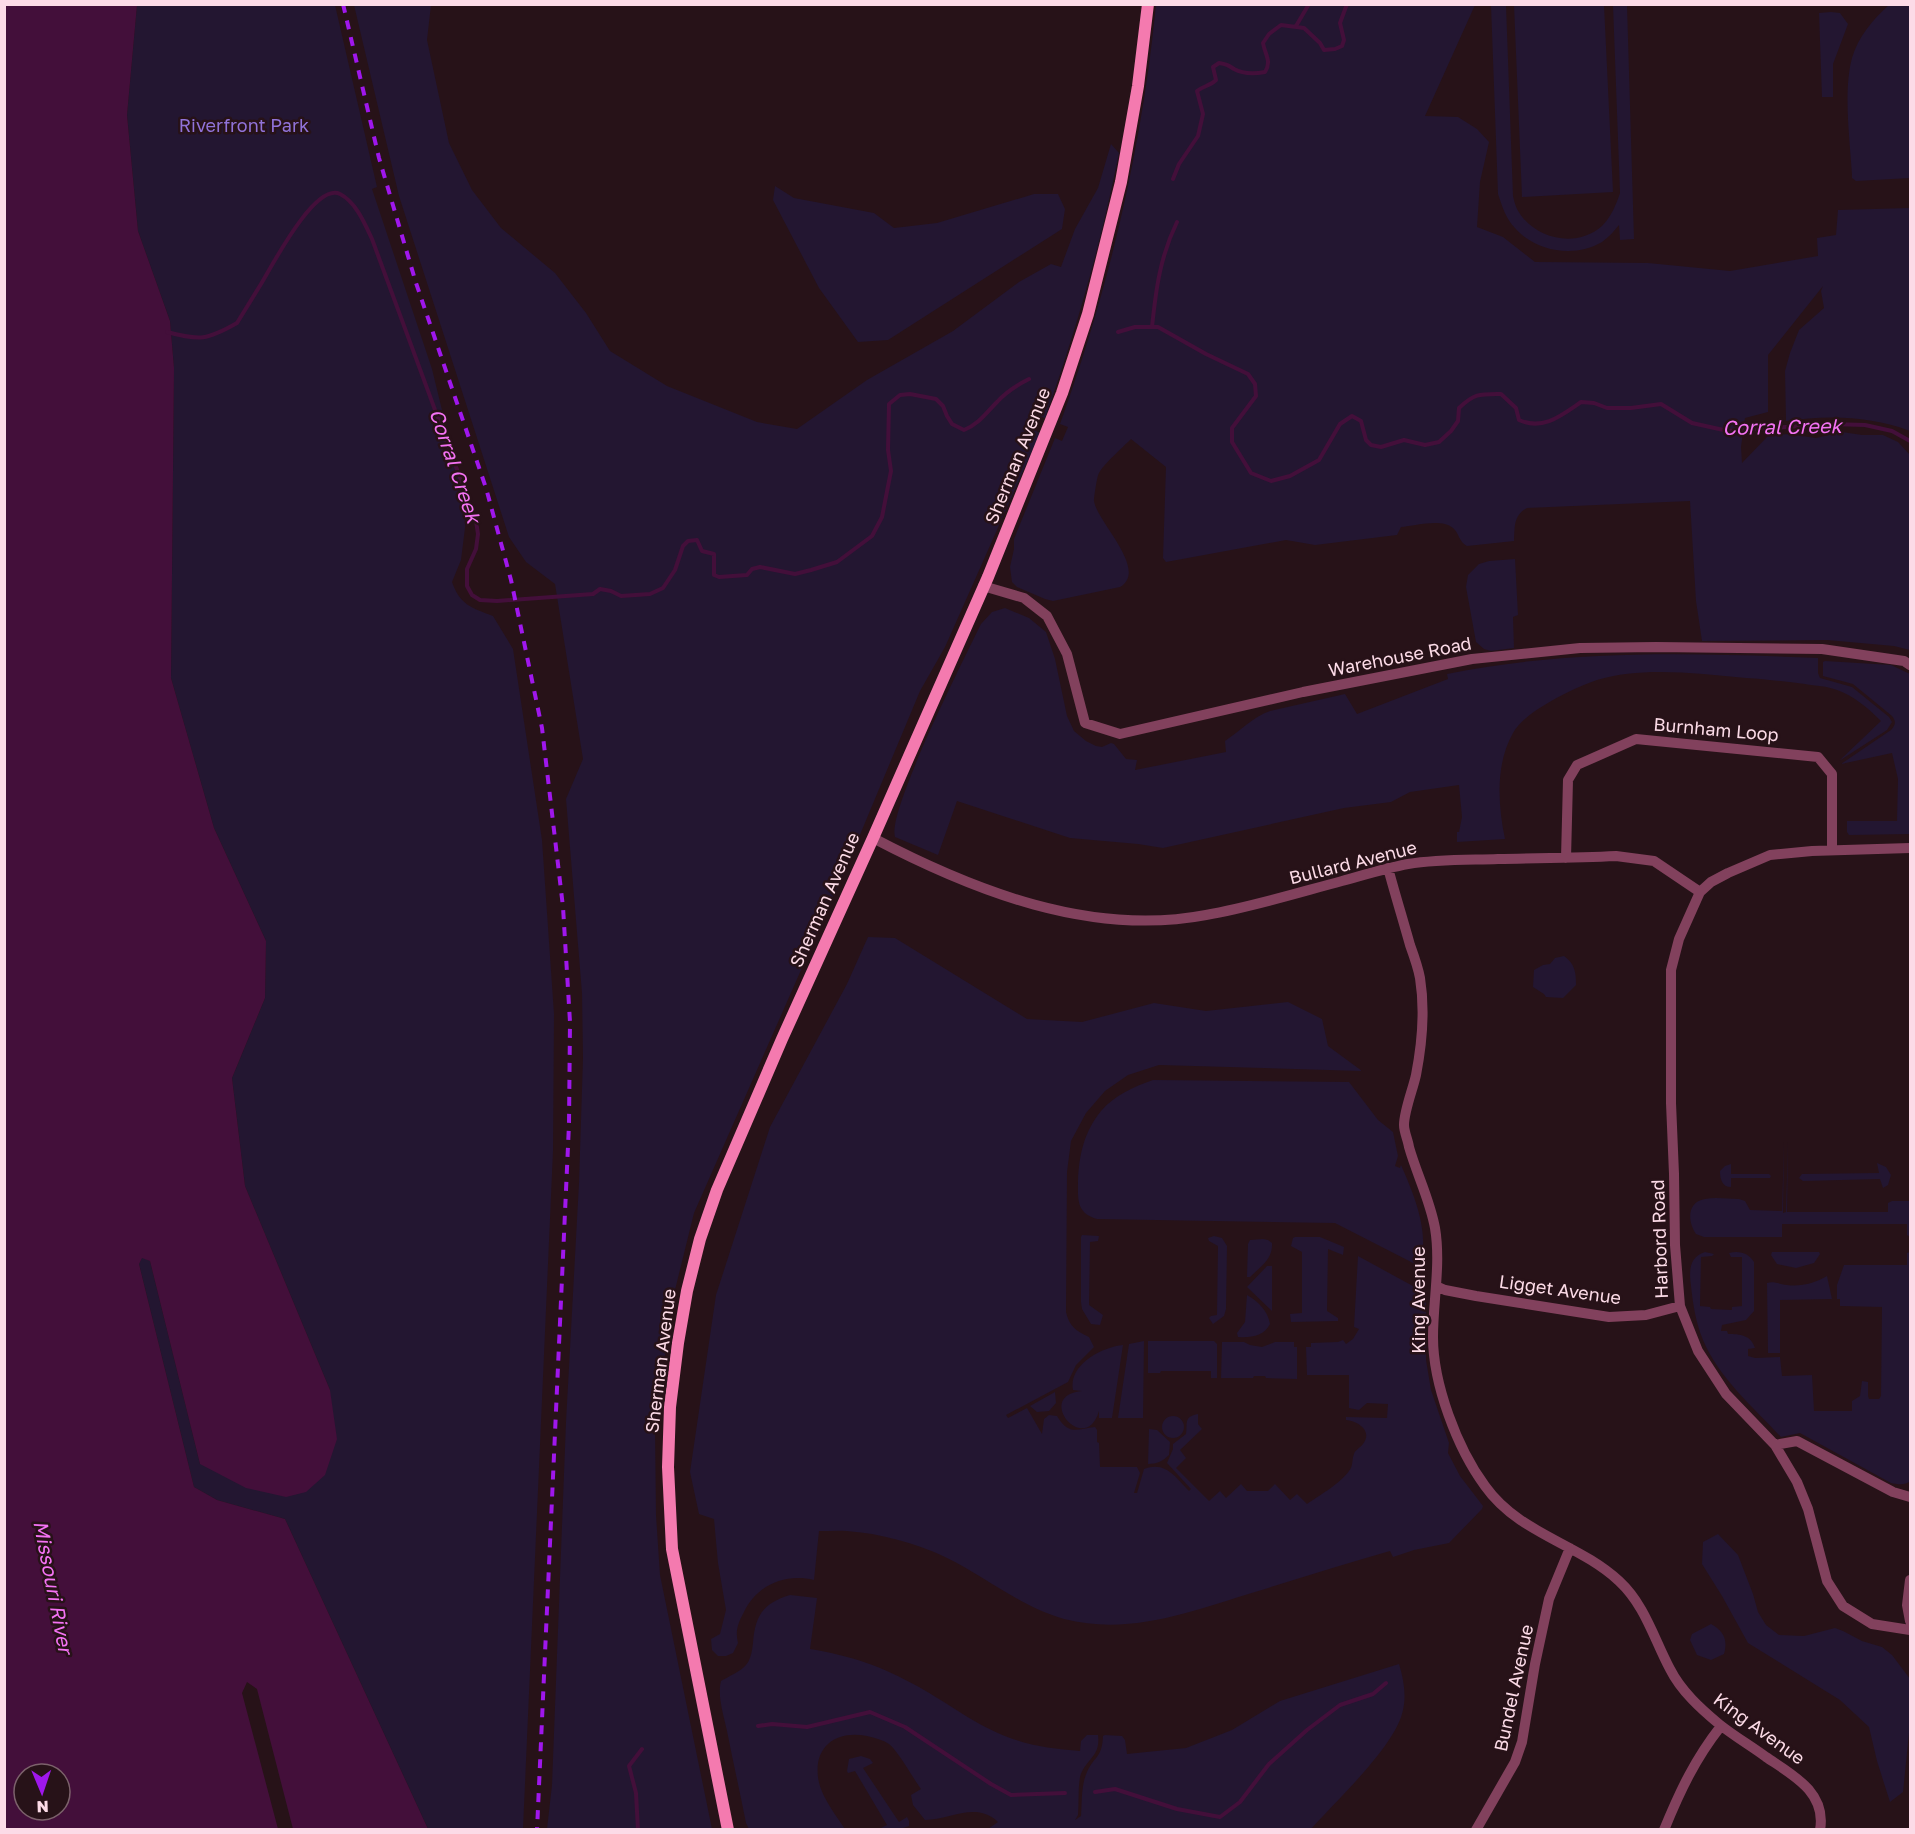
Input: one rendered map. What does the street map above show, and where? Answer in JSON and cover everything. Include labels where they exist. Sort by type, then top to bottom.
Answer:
[{"type":"street","name":"Sherman Avenue","points":[[728,1830],[672,1549],[670,1407],[687,1291],[700,1239],[717,1190],[782,1038],[984,586],[1049,431],[1088,314],[1121,182],[1138,86],[1148,4]]},
{"type":"street","name":"Warehouse Road","points":[[984,586],[1024,598],[1047,616],[1067,654],[1085,723],[1120,734],[1303,692],[1472,659],[1580,648],[1822,649],[1904,661],[1911,665]]},
{"type":"street","name":"Burnham Loop","points":[[1566,858],[1568,780],[1577,765],[1636,739],[1818,757],[1832,774],[1832,850]]},
{"type":"street","name":"Bullard Avenue","points":[[873,838],[901,853],[986,890],[1056,910],[1102,919],[1150,922],[1205,916],[1388,868],[1437,859],[1616,856],[1654,861],[1700,892]]},
{"type":"street","points":[[1700,892],[1711,882],[1728,873],[1770,855],[1832,850],[1911,848]]},
{"type":"street","name":"King Avenue","points":[[1388,868],[1420,977],[1423,1023],[1416,1072],[1404,1125],[1415,1170],[1428,1199],[1435,1230],[1437,1264],[1433,1339],[1435,1362],[1440,1387],[1465,1455],[1501,1507],[1530,1527],[1600,1565],[1622,1583],[1640,1606],[1671,1671],[1688,1696],[1721,1726],[1796,1775],[1818,1804],[1820,1830]]},
{"type":"street","name":"Harbord Road","points":[[1700,892],[1679,939],[1671,970],[1671,1103],[1675,1245],[1680,1306],[1698,1351],[1726,1394],[1775,1444],[1797,1482],[1808,1509],[1827,1581],[1843,1606],[1872,1624],[1911,1630]]},
{"type":"street","name":"Ligget Avenue","points":[[1436,1286],[1456,1292],[1609,1317],[1646,1315],[1680,1306]]},
{"type":"street","points":[[1775,1444],[1797,1441],[1893,1492],[1911,1497]]},
{"type":"street","name":"Bundel Avenue","points":[[1476,1830],[1515,1762],[1522,1742],[1535,1664],[1550,1599],[1570,1548]]},
{"type":"street","points":[[1911,1580],[1907,1605],[1911,1621]]},
{"type":"street","points":[[1664,1830],[1688,1774],[1703,1748],[1721,1726]]},
{"type":"green space","name":"Riverfront Park","points":[[137,5],[335,5],[377,187],[372,189],[432,369],[467,512],[461,560],[452,582],[463,601],[493,616],[513,649],[542,840],[554,1014],[553,1151],[523,1829],[428,1829],[285,1519],[217,1500],[194,1487],[139,1264],[142,1257],[150,1261],[200,1464],[330,1390],[245,1186],[232,1078],[265,998],[266,941],[214,828],[171,678],[174,368],[170,321],[138,231],[127,115]]},
{"type":"green space","points":[[354,5],[431,5],[427,40],[449,143],[472,190],[501,228],[555,273],[586,313],[610,351],[667,386],[757,422],[797,429],[867,380],[953,331],[1019,282],[1051,264],[1061,267],[1075,229],[1098,188],[1111,144],[1119,153],[1096,254],[1067,353],[1045,418],[1039,416],[1034,430],[1040,433],[945,647],[920,691],[849,861],[694,1213],[673,1298],[655,1428],[656,1515],[660,1575],[712,1829],[547,1829],[552,1785],[583,1058],[582,993],[566,799],[583,759],[555,584],[526,562],[509,537],[399,196]]},
{"type":"green space","points":[[1156,5],[1475,5],[1425,116],[1458,117],[1477,129],[1489,142],[1480,182],[1477,227],[1503,237],[1535,262],[1648,263],[1730,271],[1818,256],[1817,238],[1836,235],[1838,210],[1910,208],[1910,431],[1880,422],[1849,418],[1786,421],[1785,371],[1799,330],[1824,308],[1821,291],[1823,286],[1768,355],[1768,412],[1745,418],[1741,447],[1742,463],[1768,436],[1788,434],[1816,438],[1842,432],[1883,435],[1898,442],[1910,455],[1910,650],[1894,646],[1827,640],[1702,641],[1696,601],[1690,501],[1527,508],[1517,518],[1514,541],[1467,546],[1455,530],[1448,525],[1428,523],[1401,527],[1397,535],[1315,545],[1286,540],[1166,562],[1163,558],[1166,467],[1131,439],[1099,473],[1094,501],[1125,558],[1129,569],[1127,579],[1120,587],[1053,601],[1017,587],[1012,582],[1010,567],[1014,539],[1055,438],[1062,441],[1068,427],[1060,424],[1094,321],[1121,217],[1142,112]]},
{"type":"green space","points":[[1491,5],[1506,5],[1515,204],[1533,228],[1544,234],[1568,239],[1592,233],[1602,226],[1613,211],[1620,193],[1613,5],[1627,5],[1634,239],[1620,240],[1619,225],[1605,240],[1591,247],[1580,250],[1556,250],[1534,243],[1509,221],[1498,194]]},
{"type":"green space","points":[[1514,5],[1604,5],[1613,192],[1522,197]]},
{"type":"green space","points":[[1889,5],[1910,5],[1910,178],[1856,181],[1852,178],[1849,132],[1849,71],[1862,36]]},
{"type":"green space","points":[[1819,13],[1840,13],[1848,24],[1833,64],[1833,97],[1822,97]]},
{"type":"green space","points":[[775,186],[794,198],[874,213],[894,228],[937,223],[1034,194],[1058,194],[1065,209],[1062,229],[888,340],[858,342],[819,288],[773,200]]},
{"type":"green space","points":[[1515,559],[1518,615],[1513,617],[1514,648],[1491,651],[1484,649],[1476,642],[1466,587],[1468,575],[1479,564]]},
{"type":"green space","points":[[1005,608],[1029,618],[1046,632],[1055,659],[1067,716],[1074,731],[1096,746],[1114,744],[1126,759],[1137,760],[1135,770],[1226,752],[1225,741],[1252,720],[1270,711],[1345,694],[1357,714],[1448,679],[1447,674],[1539,660],[1585,657],[1678,654],[1818,658],[1820,678],[1852,687],[1892,722],[1887,730],[1839,761],[1881,721],[1860,703],[1837,690],[1821,686],[1690,673],[1633,673],[1590,682],[1562,695],[1522,721],[1513,733],[1503,758],[1500,799],[1505,839],[1457,842],[1457,832],[1459,832],[1462,817],[1459,785],[1410,792],[1391,802],[1344,808],[1163,848],[1070,838],[957,801],[938,855],[895,837],[896,822],[914,767],[981,624],[992,612]]},
{"type":"green space","points":[[1823,662],[1891,665],[1910,674],[1910,834],[1849,835],[1847,832],[1847,821],[1897,821],[1898,779],[1892,753],[1841,764],[1891,730],[1895,721],[1853,684],[1823,676]]},
{"type":"green space","points":[[868,937],[895,938],[1027,1019],[1082,1022],[1154,1003],[1206,1011],[1288,1002],[1322,1019],[1328,1046],[1362,1071],[1159,1065],[1128,1075],[1105,1091],[1086,1113],[1071,1141],[1067,1172],[1066,1312],[1071,1324],[1089,1337],[1094,1347],[1076,1365],[1068,1382],[1006,1415],[1008,1418],[1027,1408],[1042,1434],[1044,1419],[1049,1415],[1057,1416],[1070,1429],[1095,1427],[1099,1443],[1100,1467],[1137,1467],[1140,1473],[1134,1493],[1137,1493],[1144,1469],[1152,1467],[1170,1472],[1189,1491],[1191,1489],[1167,1463],[1173,1444],[1186,1434],[1188,1419],[1198,1414],[1198,1424],[1202,1429],[1180,1450],[1186,1458],[1176,1468],[1209,1501],[1220,1491],[1226,1498],[1241,1484],[1247,1491],[1268,1491],[1275,1484],[1290,1500],[1297,1494],[1307,1504],[1343,1478],[1351,1468],[1355,1453],[1366,1439],[1363,1428],[1355,1422],[1346,1420],[1346,1417],[1387,1418],[1388,1404],[1367,1403],[1359,1410],[1349,1408],[1349,1375],[1307,1375],[1306,1347],[1311,1347],[1311,1343],[1343,1340],[1346,1344],[1353,1339],[1359,1329],[1354,1327],[1358,1256],[1422,1291],[1426,1303],[1426,1360],[1431,1390],[1449,1443],[1448,1453],[1460,1476],[1483,1506],[1449,1543],[1393,1557],[1390,1551],[1185,1613],[1137,1623],[1113,1625],[1089,1624],[1048,1614],[947,1558],[915,1545],[866,1533],[819,1531],[814,1580],[793,1578],[764,1588],[756,1595],[742,1616],[737,1631],[738,1643],[733,1653],[718,1656],[712,1650],[711,1639],[720,1634],[726,1610],[714,1519],[699,1514],[690,1472],[716,1295],[770,1127],[847,984]]},
{"type":"green space","points":[[1564,956],[1571,962],[1574,969],[1576,985],[1563,998],[1546,997],[1533,987],[1534,970],[1550,964],[1555,958]]},
{"type":"green space","points":[[1153,1080],[1349,1082],[1378,1120],[1393,1132],[1398,1156],[1395,1166],[1400,1168],[1401,1165],[1415,1199],[1421,1224],[1422,1262],[1415,1264],[1335,1223],[1097,1219],[1085,1213],[1078,1199],[1078,1188],[1081,1153],[1090,1127],[1112,1100]]},
{"type":"green space","points":[[1784,1142],[1783,1213],[1786,1212],[1788,1142],[1787,1212],[1888,1212],[1888,1203],[1892,1201],[1910,1201],[1910,1237],[1907,1235],[1907,1224],[1782,1224],[1782,1237],[1704,1237],[1696,1234],[1691,1224],[1690,1213],[1694,1204],[1705,1199],[1739,1199],[1745,1201],[1750,1210],[1782,1211]]},
{"type":"green space","points":[[1877,1163],[1886,1167],[1891,1175],[1888,1185],[1883,1188],[1880,1179],[1803,1181],[1799,1178],[1802,1174],[1879,1173]]},
{"type":"green space","points":[[1731,1164],[1731,1174],[1769,1174],[1771,1176],[1770,1178],[1731,1178],[1731,1187],[1728,1187],[1722,1182],[1720,1171]]},
{"type":"green space","points":[[1082,1235],[1099,1236],[1098,1241],[1090,1242],[1089,1305],[1103,1315],[1100,1325],[1091,1324],[1082,1309]]},
{"type":"green space","points":[[1214,1236],[1222,1238],[1227,1246],[1226,1309],[1224,1316],[1213,1324],[1209,1318],[1217,1315],[1218,1246],[1208,1238]]},
{"type":"green space","points":[[1295,1237],[1320,1237],[1344,1247],[1343,1255],[1328,1249],[1327,1311],[1338,1318],[1338,1321],[1291,1322],[1290,1314],[1302,1313],[1302,1252],[1291,1246]]},
{"type":"green space","points":[[1263,1239],[1272,1243],[1271,1254],[1262,1266],[1247,1277],[1248,1244],[1250,1240]]},
{"type":"green space","points":[[1705,1252],[1714,1254],[1701,1257],[1700,1306],[1711,1309],[1732,1310],[1732,1307],[1742,1306],[1742,1257],[1731,1257],[1729,1253],[1743,1253],[1754,1262],[1754,1311],[1746,1320],[1722,1325],[1721,1331],[1744,1336],[1751,1340],[1755,1348],[1748,1349],[1748,1356],[1780,1357],[1782,1376],[1812,1375],[1814,1411],[1852,1411],[1852,1401],[1860,1396],[1862,1381],[1868,1382],[1869,1399],[1879,1399],[1881,1396],[1882,1307],[1840,1306],[1840,1299],[1837,1299],[1837,1285],[1844,1265],[1907,1265],[1907,1253],[1910,1252],[1910,1481],[1908,1483],[1891,1483],[1800,1433],[1781,1437],[1738,1392],[1710,1354],[1697,1320],[1690,1270],[1696,1257]]},
{"type":"green space","points":[[1772,1252],[1819,1252],[1820,1254],[1814,1263],[1796,1268],[1777,1264],[1771,1255]]},
{"type":"green space","points":[[1267,1266],[1272,1266],[1272,1311],[1247,1287]]},
{"type":"green space","points":[[1827,1276],[1832,1299],[1780,1300],[1780,1353],[1768,1353],[1767,1283],[1803,1285]]},
{"type":"green space","points":[[1247,1295],[1262,1307],[1270,1324],[1257,1335],[1238,1337],[1237,1333],[1245,1322]]},
{"type":"green space","points":[[1144,1341],[1143,1418],[1118,1418],[1129,1344]]},
{"type":"green space","points":[[1148,1341],[1214,1341],[1217,1344],[1217,1378],[1211,1378],[1211,1371],[1148,1373]]},
{"type":"green space","points":[[1222,1342],[1244,1342],[1262,1347],[1275,1342],[1294,1342],[1294,1347],[1297,1347],[1297,1379],[1266,1378],[1265,1376],[1221,1378]]},
{"type":"green space","points":[[1123,1345],[1112,1418],[1099,1418],[1099,1411],[1092,1424],[1084,1428],[1075,1426],[1067,1420],[1062,1411],[1062,1402],[1068,1395],[1082,1391],[1073,1390],[1076,1373],[1088,1359],[1106,1349]]},
{"type":"green space","points":[[1055,1392],[1056,1403],[1049,1411],[1037,1412],[1030,1406]]},
{"type":"green space","points":[[1173,1416],[1181,1419],[1184,1427],[1181,1435],[1173,1438],[1165,1435],[1162,1427],[1165,1419]]},
{"type":"green space","points":[[1149,1429],[1157,1430],[1170,1442],[1169,1455],[1160,1462],[1148,1464]]},
{"type":"green space","points":[[1718,1534],[1738,1555],[1758,1612],[1766,1625],[1779,1635],[1804,1636],[1835,1628],[1862,1641],[1882,1647],[1892,1655],[1910,1679],[1910,1723],[1903,1792],[1890,1802],[1869,1727],[1840,1700],[1748,1643],[1702,1564],[1703,1542]]},
{"type":"green space","points":[[790,1595],[817,1598],[810,1649],[853,1659],[892,1673],[991,1730],[1024,1742],[1080,1751],[1081,1741],[1087,1735],[1098,1735],[1095,1753],[1080,1777],[1078,1815],[1075,1820],[1081,1816],[1085,1777],[1100,1753],[1105,1735],[1122,1736],[1125,1740],[1127,1754],[1186,1748],[1232,1730],[1280,1701],[1399,1664],[1404,1689],[1404,1708],[1387,1743],[1348,1790],[1311,1829],[988,1829],[998,1822],[990,1816],[972,1812],[925,1820],[913,1805],[911,1795],[921,1789],[897,1752],[884,1741],[867,1736],[847,1735],[830,1742],[824,1748],[818,1766],[819,1784],[822,1791],[845,1829],[749,1829],[721,1706],[721,1681],[741,1670],[748,1663],[756,1625],[762,1612],[773,1602]]},
{"type":"green space","points":[[1711,1624],[1722,1633],[1725,1644],[1724,1654],[1711,1660],[1697,1655],[1690,1640],[1692,1634]]},
{"type":"green space","points":[[861,1756],[870,1759],[873,1763],[863,1768],[899,1822],[907,1817],[909,1826],[900,1829],[879,1829],[887,1825],[855,1771],[848,1773],[847,1771],[849,1759]]},
{"type":"water","name":"Missouri River","points":[[5,4],[137,5],[127,115],[138,231],[170,321],[174,368],[171,678],[214,828],[266,941],[265,998],[232,1078],[245,1186],[330,1390],[337,1439],[325,1475],[306,1492],[286,1497],[246,1488],[200,1464],[150,1261],[142,1258],[139,1264],[194,1487],[217,1500],[285,1519],[428,1829],[293,1829],[257,1689],[247,1682],[242,1693],[278,1829],[5,1829]]},
{"type":"waterway","points":[[1296,26],[1309,4]]},
{"type":"waterway","points":[[1173,179],[1179,164],[1198,136],[1203,114],[1197,91],[1216,80],[1213,67],[1219,63],[1245,73],[1265,72],[1268,61],[1263,43],[1269,34],[1281,25],[1304,28],[1324,50],[1342,46],[1344,40],[1340,23],[1347,4]]},
{"type":"waterway","name":"Corral Creek","points":[[167,332],[196,338],[210,336],[237,323],[284,244],[307,212],[319,200],[330,194],[340,194],[351,202],[372,239],[476,521],[478,534],[476,549],[467,569],[467,586],[472,595],[480,600],[497,601],[593,594],[600,589],[621,596],[650,594],[663,588],[675,570],[683,546],[688,541],[697,540],[702,551],[714,554],[714,575],[719,577],[747,575],[752,569],[760,567],[795,574],[837,562],[872,536],[882,517],[891,471],[888,450],[889,404],[900,395],[910,394],[936,399],[943,406],[952,424],[964,430],[978,421],[1000,398],[1029,379]]},
{"type":"waterway","points":[[1152,327],[1160,273],[1166,248],[1177,222]]},
{"type":"waterway","name":"Corral Creek","points":[[1118,332],[1135,327],[1158,327],[1248,374],[1255,384],[1256,396],[1232,428],[1232,442],[1251,473],[1271,481],[1290,476],[1319,460],[1340,424],[1352,416],[1361,421],[1366,440],[1371,445],[1381,447],[1404,440],[1425,445],[1439,442],[1451,431],[1458,421],[1459,408],[1465,403],[1478,395],[1488,394],[1501,394],[1516,408],[1519,420],[1536,424],[1552,420],[1581,402],[1594,403],[1607,408],[1661,404],[1692,423],[1728,431],[1831,424],[1865,425],[1892,431],[1910,441]]},
{"type":"waterway","points":[[1095,1792],[1115,1789],[1177,1809],[1220,1817],[1240,1802],[1269,1764],[1307,1730],[1340,1705],[1373,1694],[1386,1683]]},
{"type":"waterway","points":[[758,1726],[772,1724],[807,1727],[870,1712],[905,1727],[1011,1795],[1065,1793]]},
{"type":"waterway","points":[[638,1830],[636,1793],[629,1766],[642,1749]]},
{"type":"railway","points":[[343,4],[379,158],[416,283],[486,488],[511,580],[542,728],[563,907],[570,1022],[569,1124],[537,1830]]}]
